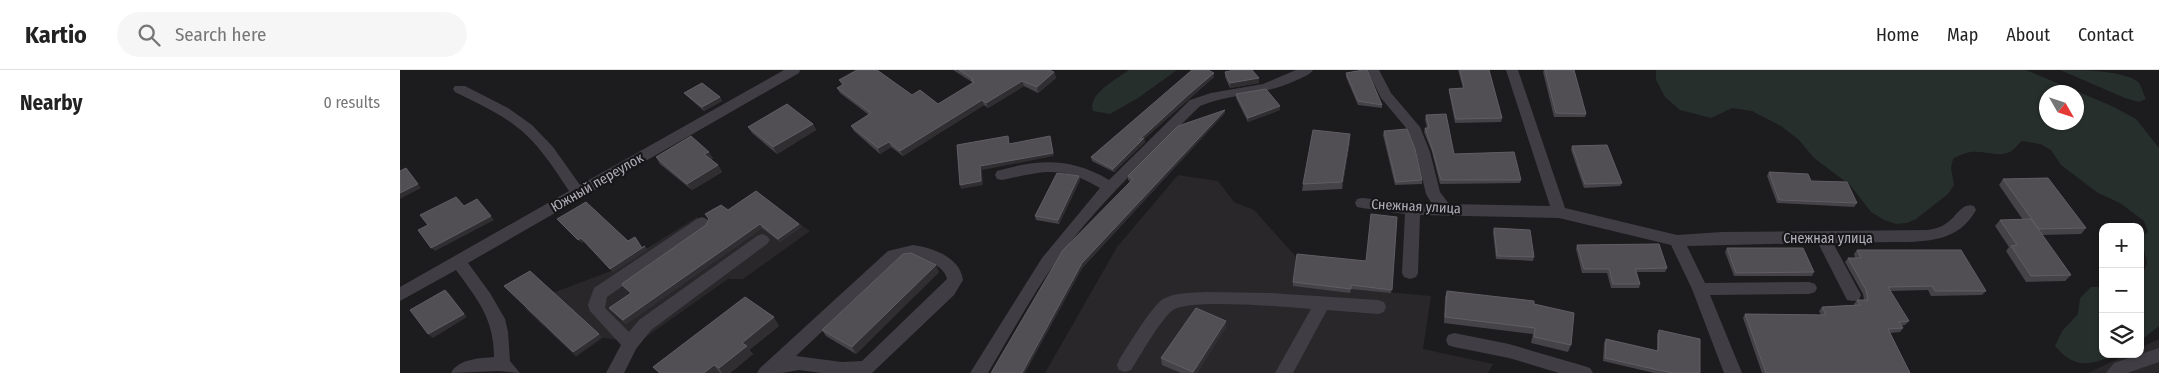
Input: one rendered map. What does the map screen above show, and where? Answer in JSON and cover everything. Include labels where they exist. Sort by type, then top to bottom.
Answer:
[{"type":"street","name":"Южный переулок","points":[[400,295],[794,70]]},
{"type":"street","points":[[979,373],[1048,262],[1110,187],[1195,103],[1206,98],[1278,84],[1307,70]]},
{"type":"street","points":[[1373,70],[1386,95],[1413,127],[1423,152],[1433,194],[1445,209]]},
{"type":"street","points":[[1512,70],[1559,212]]},
{"type":"street","points":[[460,89],[528,128],[555,160],[578,193]]},
{"type":"street","points":[[1002,175],[1041,168],[1065,168],[1082,171],[1110,187]]},
{"type":"street","name":"Снежная улица","points":[[1362,203],[1413,208],[1559,212],[1677,241],[1722,238],[1928,236],[1943,233],[1959,224],[1969,210]]},
{"type":"street","points":[[1410,274],[1413,208]]},
{"type":"street","points":[[630,344],[598,311],[596,304],[600,293],[608,285],[702,223]]},
{"type":"street","points":[[1824,238],[1853,295]]},
{"type":"street","points":[[615,373],[630,344],[645,325],[762,240]]},
{"type":"street","points":[[1677,241],[1700,289],[1733,373]]},
{"type":"street","points":[[913,251],[925,253],[950,266],[954,272],[955,280],[948,290],[866,368],[845,372],[802,362],[769,371],[818,323],[893,255],[913,251]]},
{"type":"street","points":[[458,262],[492,309],[499,322],[507,368],[485,364],[460,373]]},
{"type":"street","points":[[1700,289],[1809,288]]},
{"type":"street","points":[[1124,365],[1168,304],[1182,299],[1232,298],[1378,307]]},
{"type":"street","points":[[1284,373],[1322,303]]},
{"type":"street","points":[[1454,340],[1509,351],[1584,373]]},
{"type":"street","points":[[2116,373],[2120,368],[2159,355]]},
{"type":"shaded area","points":[[1129,70],[1177,70],[1138,98],[1110,114],[1093,111],[1094,99],[1099,93]]},
{"type":"shaded area","points":[[1656,70],[2026,70],[2062,85],[2039,85],[2039,130],[2084,130],[2084,94],[2112,106],[2136,119],[2159,148],[2159,326],[2144,338],[2144,271],[2147,263],[2144,250],[2144,235],[2148,232],[2144,221],[2120,203],[2098,193],[2061,165],[2051,150],[2040,144],[2022,141],[2012,151],[2003,154],[1970,152],[1953,159],[1951,168],[1954,185],[1948,194],[1916,219],[1907,223],[1896,224],[1884,220],[1871,212],[1850,185],[1814,158],[1799,140],[1781,126],[1752,111],[1732,108],[1711,118],[1680,110],[1665,97],[1656,80]]},
{"type":"shaded area","points":[[2060,70],[2100,71],[2129,77],[2139,83],[2146,99],[2139,102],[2125,98]]},
{"type":"shaded area","points":[[1178,175],[1218,181],[1234,202],[1254,210],[1297,258],[1365,290],[1431,296],[1423,349],[1493,364],[1488,373],[1045,373],[1117,247]]},
{"type":"shaded area","points":[[759,194],[810,231],[743,279],[728,279],[639,342],[603,338],[576,357],[525,309],[553,291],[555,292],[611,271],[697,217],[709,226]]},
{"type":"shaded area","points":[[2091,287],[2099,287],[2099,358],[2107,358],[2091,363],[2077,362],[2069,359],[2055,346],[2062,331],[2078,314],[2080,298]]},
{"type":"shaded area","points":[[2159,339],[2159,373],[2088,373],[2120,358],[2144,358],[2144,346]]},
{"type":"building","points":[[857,70],[877,70],[912,95],[920,90],[938,104],[974,82],[971,80],[973,79],[959,70],[1049,70],[1054,72],[1037,87],[1022,81],[986,103],[982,100],[900,151],[889,142],[878,148],[851,126],[871,113],[837,88],[844,84],[839,80]]},
{"type":"building","points":[[1192,70],[1208,70],[1214,73],[1139,140],[1144,138],[1113,169],[1091,157]]},
{"type":"building","points":[[1252,70],[1259,78],[1230,83],[1225,72]]},
{"type":"building","points":[[1367,70],[1382,105],[1358,101],[1346,73]]},
{"type":"building","points":[[1460,70],[1489,70],[1502,118],[1456,119],[1449,89],[1464,88]]},
{"type":"building","points":[[1545,70],[1574,70],[1586,114],[1556,113]]},
{"type":"building","points":[[702,83],[720,97],[702,107],[684,93]]},
{"type":"building","points":[[1266,89],[1280,106],[1248,118],[1236,94]]},
{"type":"building","points":[[787,104],[813,124],[773,147],[748,127]]},
{"type":"building","points":[[1225,110],[1082,263],[1022,373],[991,373],[1063,250],[1133,179],[1128,176],[1178,126]]},
{"type":"building","points":[[1446,114],[1454,154],[1514,152],[1521,180],[1441,180],[1425,128],[1429,128],[1426,115]]},
{"type":"building","points":[[1407,129],[1415,149],[1422,180],[1396,182],[1384,131]]},
{"type":"building","points":[[1313,130],[1350,134],[1342,182],[1303,184]]},
{"type":"building","points":[[691,136],[709,152],[704,154],[718,165],[687,184],[656,157]]},
{"type":"building","points":[[1008,136],[1009,144],[1050,136],[1053,153],[980,166],[981,181],[960,185],[957,145]]},
{"type":"building","points":[[1607,145],[1622,183],[1585,184],[1572,146]]},
{"type":"building","points":[[406,168],[418,184],[400,193],[400,171]]},
{"type":"building","points":[[1769,172],[1808,174],[1811,181],[1847,182],[1857,203],[1779,200]]},
{"type":"building","points":[[1057,173],[1079,176],[1058,220],[1035,216]]},
{"type":"building","points":[[2048,178],[2086,228],[2039,229],[2003,179]]},
{"type":"building","points":[[756,191],[799,224],[778,239],[760,224],[623,320],[609,308],[631,293],[622,285],[623,283],[706,225],[709,219],[705,214],[721,205],[728,210]]},
{"type":"building","points":[[456,197],[464,206],[477,199],[491,216],[431,248],[418,230],[428,225],[420,215]]},
{"type":"building","points":[[586,202],[628,241],[635,237],[642,248],[610,269],[581,238],[578,240],[557,219]]},
{"type":"building","points":[[1371,214],[1397,217],[1392,290],[1351,285],[1351,289],[1293,282],[1297,254],[1366,261]]},
{"type":"building","points":[[2031,219],[2071,275],[2031,276],[2011,246],[2017,245],[2000,220]]},
{"type":"building","points":[[1494,228],[1530,230],[1534,257],[1497,256]]},
{"type":"building","points":[[1659,244],[1667,268],[1635,269],[1640,284],[1613,284],[1609,269],[1584,269],[1577,245]]},
{"type":"building","points":[[1727,248],[1803,248],[1814,272],[1736,273]]},
{"type":"building","points":[[1857,250],[1961,250],[1986,291],[1935,291],[1932,286],[1888,287],[1909,321],[1899,322],[1903,328],[1888,329],[1910,373],[1766,373],[1745,314],[1826,315],[1822,307],[1860,305],[1857,300],[1868,300],[1866,290],[1848,258],[1861,258]]},
{"type":"building","points":[[911,253],[936,265],[852,347],[822,330],[903,254]]},
{"type":"building","points":[[530,271],[599,334],[573,352],[504,286]]},
{"type":"building","points":[[445,290],[464,314],[428,334],[410,310]]},
{"type":"building","points":[[1447,291],[1534,301],[1534,304],[1574,313],[1571,345],[1534,337],[1535,328],[1445,317]]},
{"type":"building","points":[[745,297],[774,317],[742,343],[747,346],[719,368],[714,365],[704,373],[660,373],[653,367]]},
{"type":"building","points":[[1196,308],[1226,321],[1193,372],[1161,358]]},
{"type":"building","points":[[1659,330],[1700,339],[1700,373],[1672,373],[1605,358],[1606,339],[1658,351]]}]
